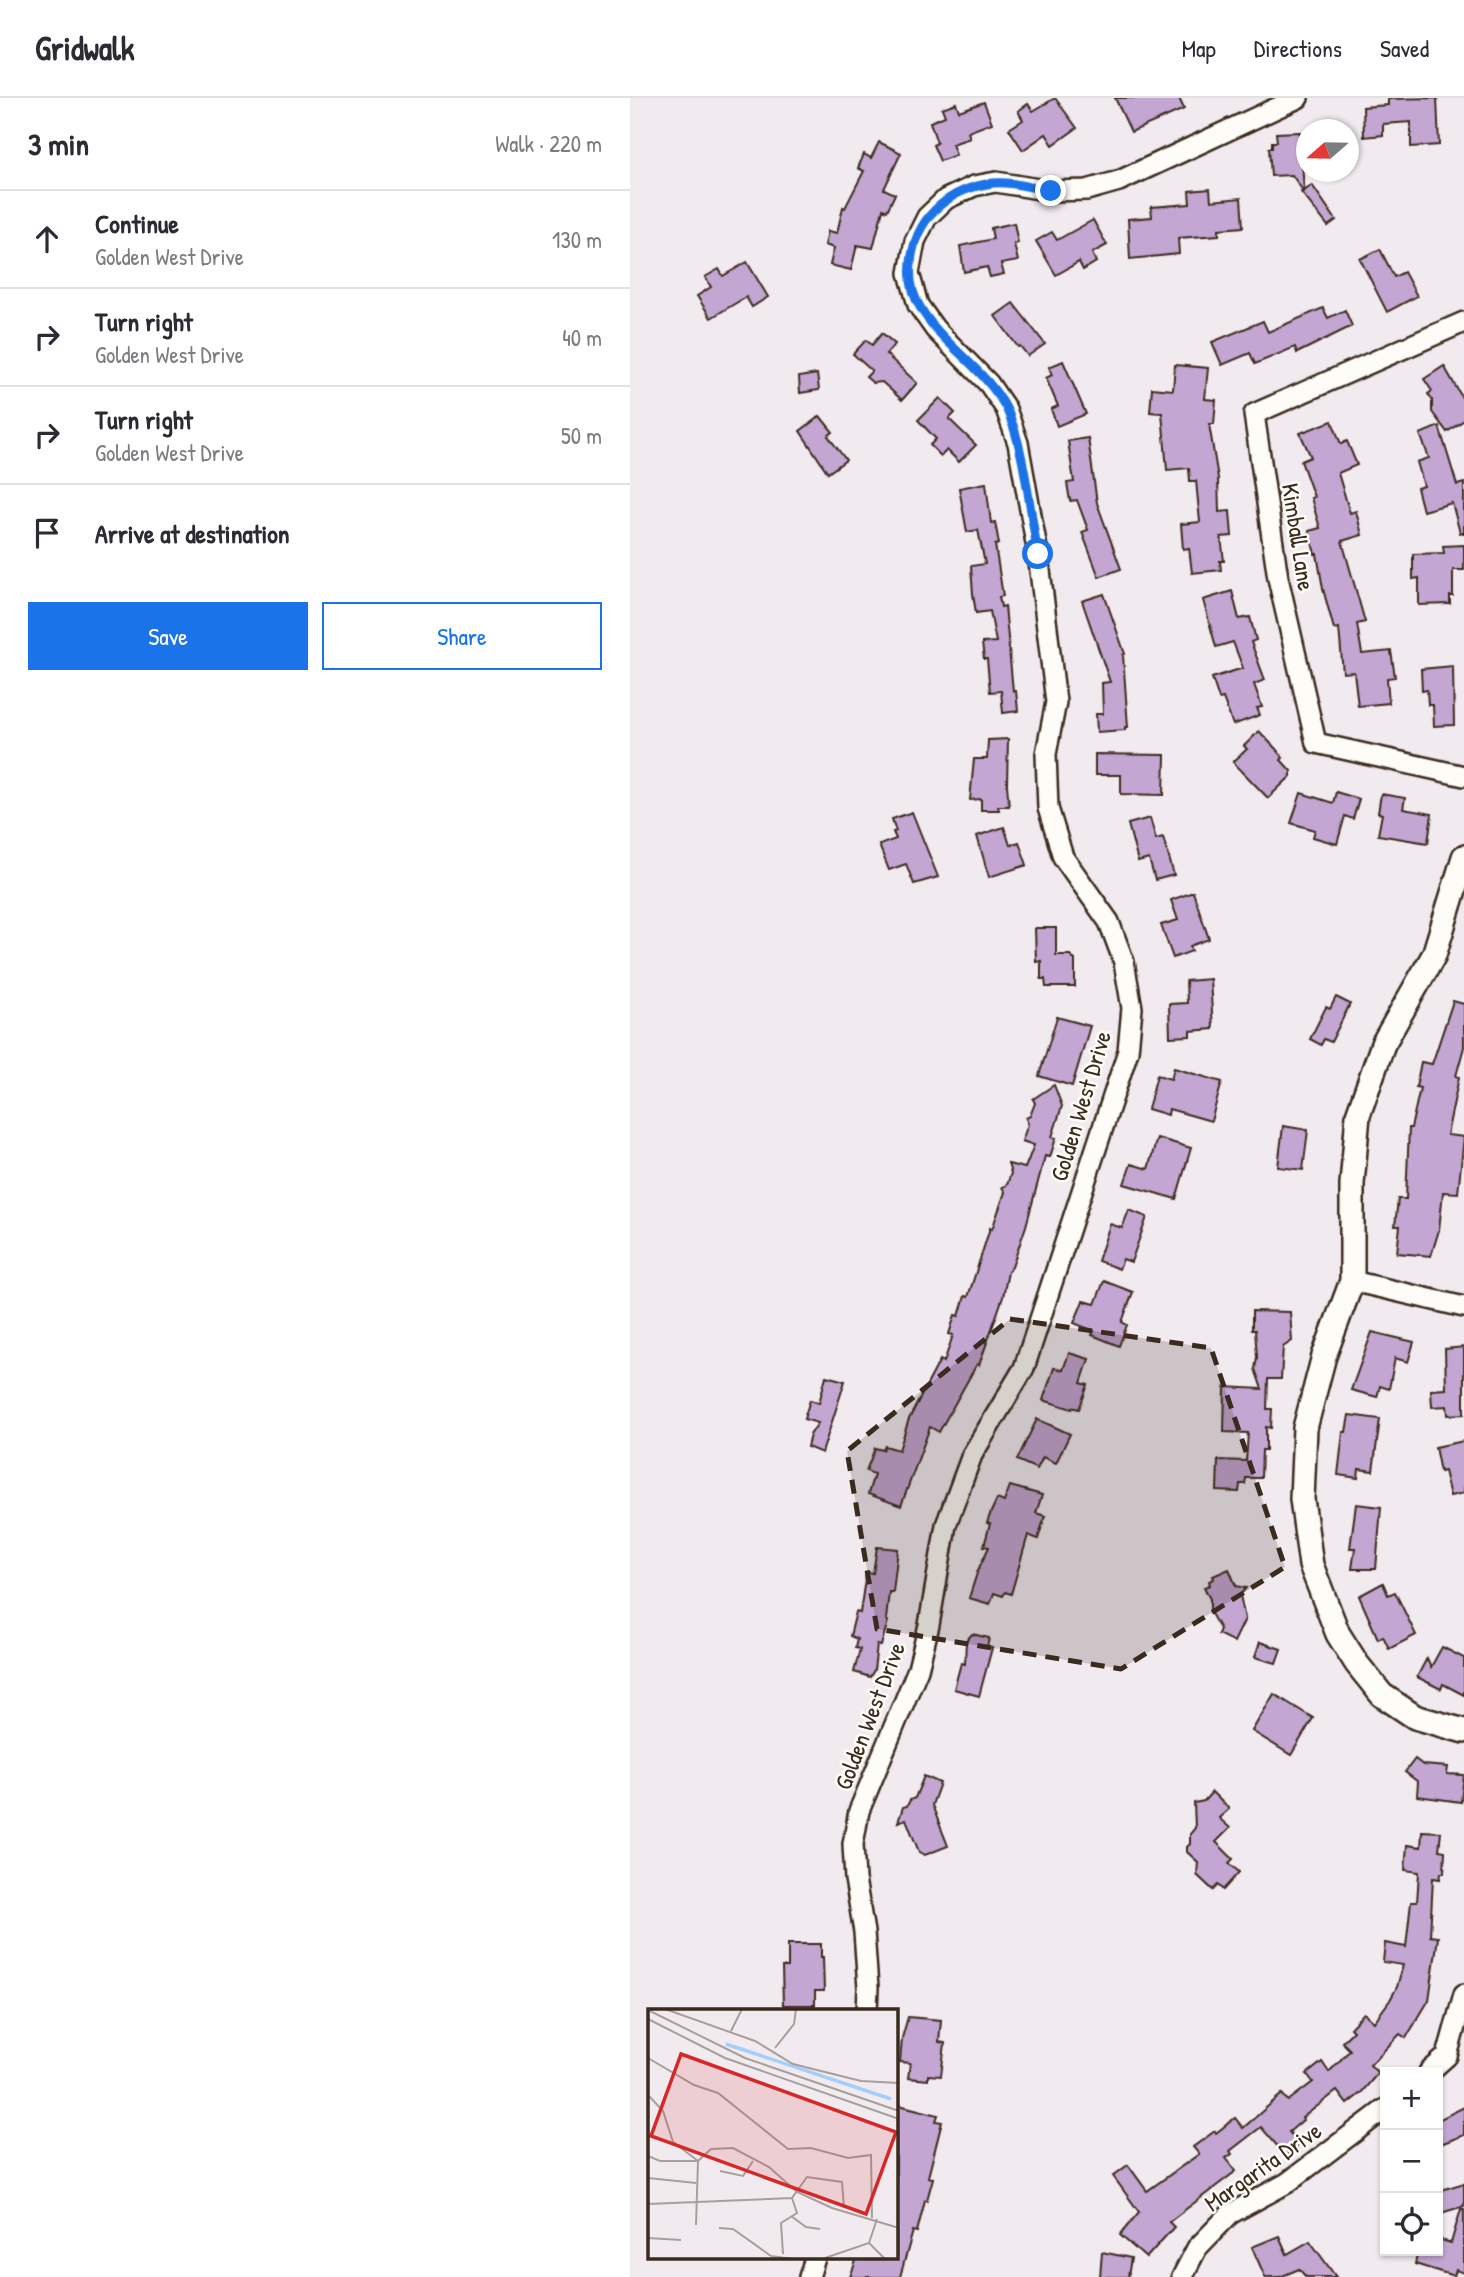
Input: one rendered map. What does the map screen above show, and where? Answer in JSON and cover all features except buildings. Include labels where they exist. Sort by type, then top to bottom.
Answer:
[{"type":"street","name":"Golden West Drive","points":[[867,2009],[864,1932],[855,1879],[853,1844],[859,1811],[918,1669],[929,1625],[946,1525],[972,1455],[1024,1368],[1128,1051],[1132,1008],[1124,962],[1108,922],[1062,857],[1048,808],[1046,754],[1056,702],[1038,554],[1018,443],[1006,409],[989,384],[935,329],[918,305],[909,273],[915,241],[927,217],[936,208],[946,199],[974,186],[996,182],[1051,191],[1087,190],[1119,181],[1298,98]]},
{"type":"street","name":"Kimball Lane","points":[[1464,322],[1254,414],[1278,578],[1316,743],[1464,776]]},
{"type":"street","points":[[1464,858],[1434,955],[1383,1044],[1358,1115],[1352,1184],[1352,1281],[1324,1356],[1304,1428],[1302,1499],[1311,1564],[1338,1634],[1357,1664],[1382,1695],[1415,1717],[1464,1731]]},
{"type":"street","points":[[1352,1281],[1464,1307]]},
{"type":"street","points":[[1435,2067],[1447,2056],[1464,1994]]},
{"type":"street","name":"Margarita Drive","points":[[1182,2277],[1197,2248],[1230,2214],[1287,2183],[1380,2113]]},
{"type":"street","points":[[809,2277],[814,2260]]},
{"type":"highlighted area","points":[[1010,1319],[1211,1348],[1285,1567],[1121,1669],[877,1629],[847,1451]]},
{"type":"route","points":[[1038,554],[1018,443],[1006,409],[989,384],[935,329],[918,305],[909,273],[915,241],[927,217],[946,199],[974,186],[996,182],[1051,191]]}]
